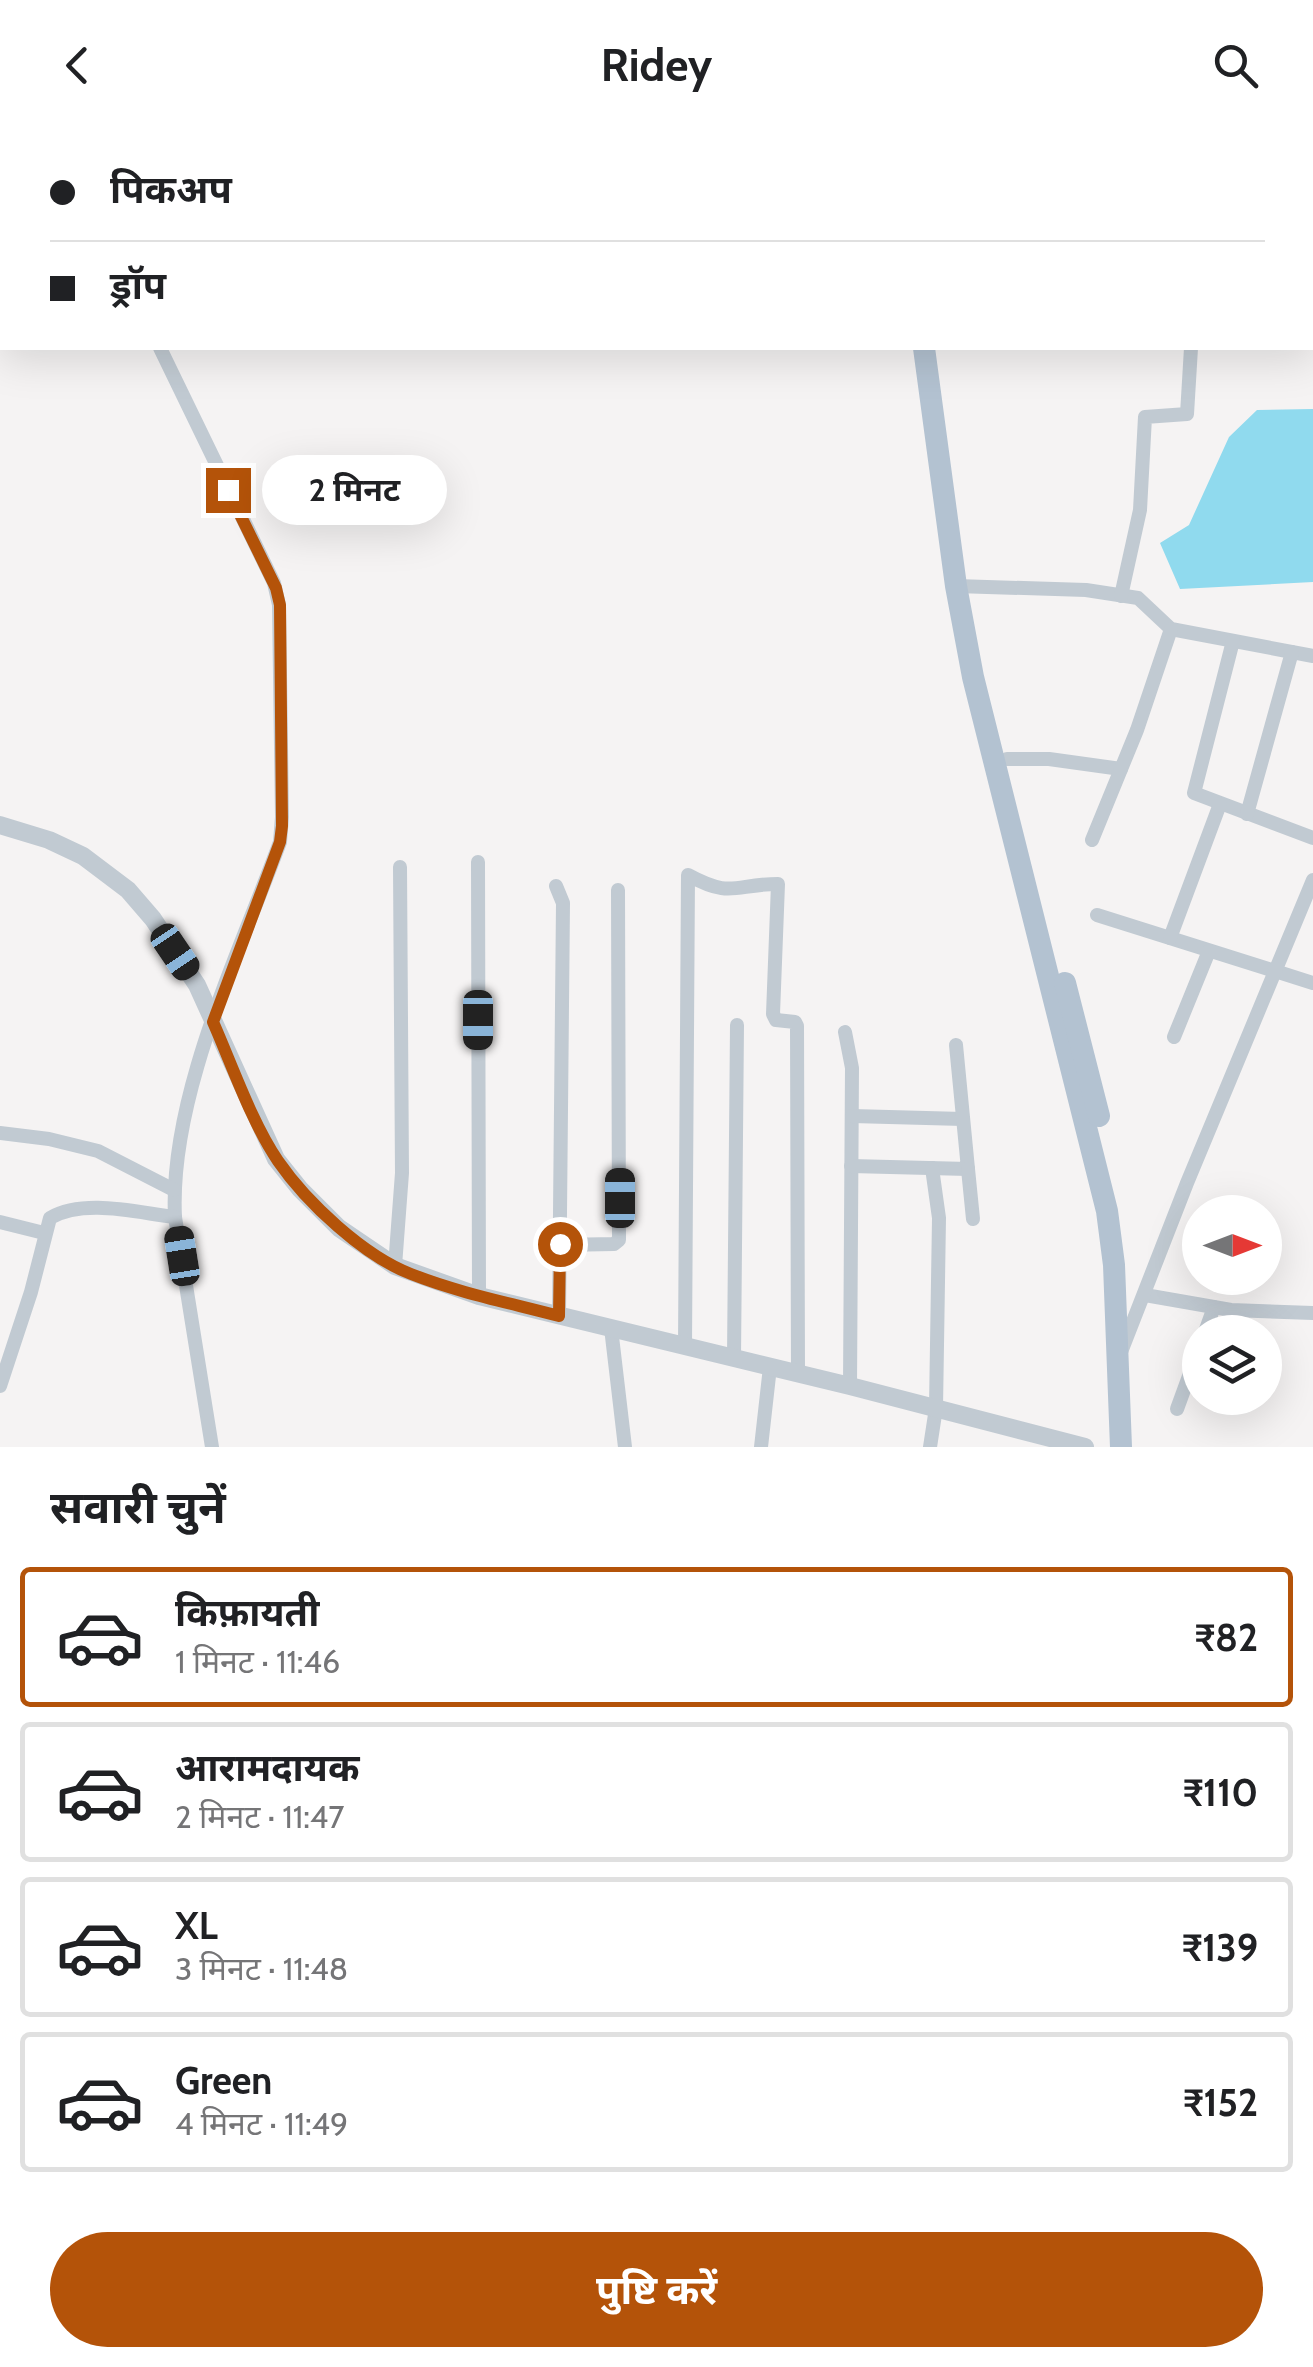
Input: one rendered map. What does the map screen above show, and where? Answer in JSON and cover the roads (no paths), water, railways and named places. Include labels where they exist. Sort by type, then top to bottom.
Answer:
[{"type":"main road","points":[[924,350],[963,586],[1034,873],[1087,1060],[1120,1213],[1136,1447]]},
{"type":"main road","points":[[939,350],[973,676],[1107,1210],[1114,1265],[1120,1447]]},
{"type":"street","points":[[161,350],[274,583],[280,605],[280,842],[191,1092],[174,1190],[212,1447]]},
{"type":"street","points":[[1121,596],[1140,510],[1144,417],[1187,414],[1191,350]]},
{"type":"street","points":[[963,586],[1086,590],[1138,598],[1171,629],[1313,656]]},
{"type":"street","points":[[1092,840],[1171,629]]},
{"type":"street","points":[[1233,641],[1194,791],[1197,796],[1313,838]]},
{"type":"street","points":[[1246,814],[1292,652]]},
{"type":"street","points":[[1007,759],[1049,759],[1121,769]]},
{"type":"street","points":[[1170,938],[1220,804]]},
{"type":"street","points":[[0,824],[50,840],[83,856],[128,890],[197,985],[276,1159],[339,1228],[395,1266],[479,1296],[1086,1447]]},
{"type":"street","points":[[478,862],[479,1296]]},
{"type":"street","points":[[395,1266],[402,1174],[400,867]]},
{"type":"street","points":[[685,1346],[688,875],[727,891],[778,884],[772,1014],[776,1020],[795,1022],[797,1026],[798,1373]]},
{"type":"street","points":[[1118,1361],[1313,880]]},
{"type":"street","points":[[556,886],[562,904],[559,1316]]},
{"type":"street","points":[[560,1244],[614,1244],[619,1240],[618,890]]},
{"type":"street","points":[[1097,916],[1313,983]]},
{"type":"street","points":[[1174,1036],[1209,951]]},
{"type":"street","points":[[734,1358],[738,1025]]},
{"type":"street","points":[[845,1032],[852,1068],[850,1386]]},
{"type":"street","points":[[956,1045],[973,1219]]},
{"type":"street","points":[[852,1116],[963,1119]]},
{"type":"street","points":[[0,1133],[50,1139],[98,1151],[174,1190]]},
{"type":"street","points":[[851,1166],[968,1169]]},
{"type":"street","points":[[930,1447],[936,1408],[939,1218],[932,1168]]},
{"type":"street","points":[[1,1380],[31,1292],[50,1218],[69,1210],[112,1210],[176,1218]]},
{"type":"street","points":[[0,1222],[44,1234]]},
{"type":"street","points":[[1145,1295],[1214,1307],[1313,1313]]},
{"type":"street","points":[[1211,1315],[1214,1307]]},
{"type":"street","points":[[611,1328],[625,1447]]},
{"type":"street","points":[[761,1447],[770,1366]]},
{"type":"street","points":[[1177,1409],[1182,1395]]},
{"type":"water","points":[[1313,409],[1313,582],[1180,589],[1160,543],[1189,525],[1229,437],[1257,410]]}]
